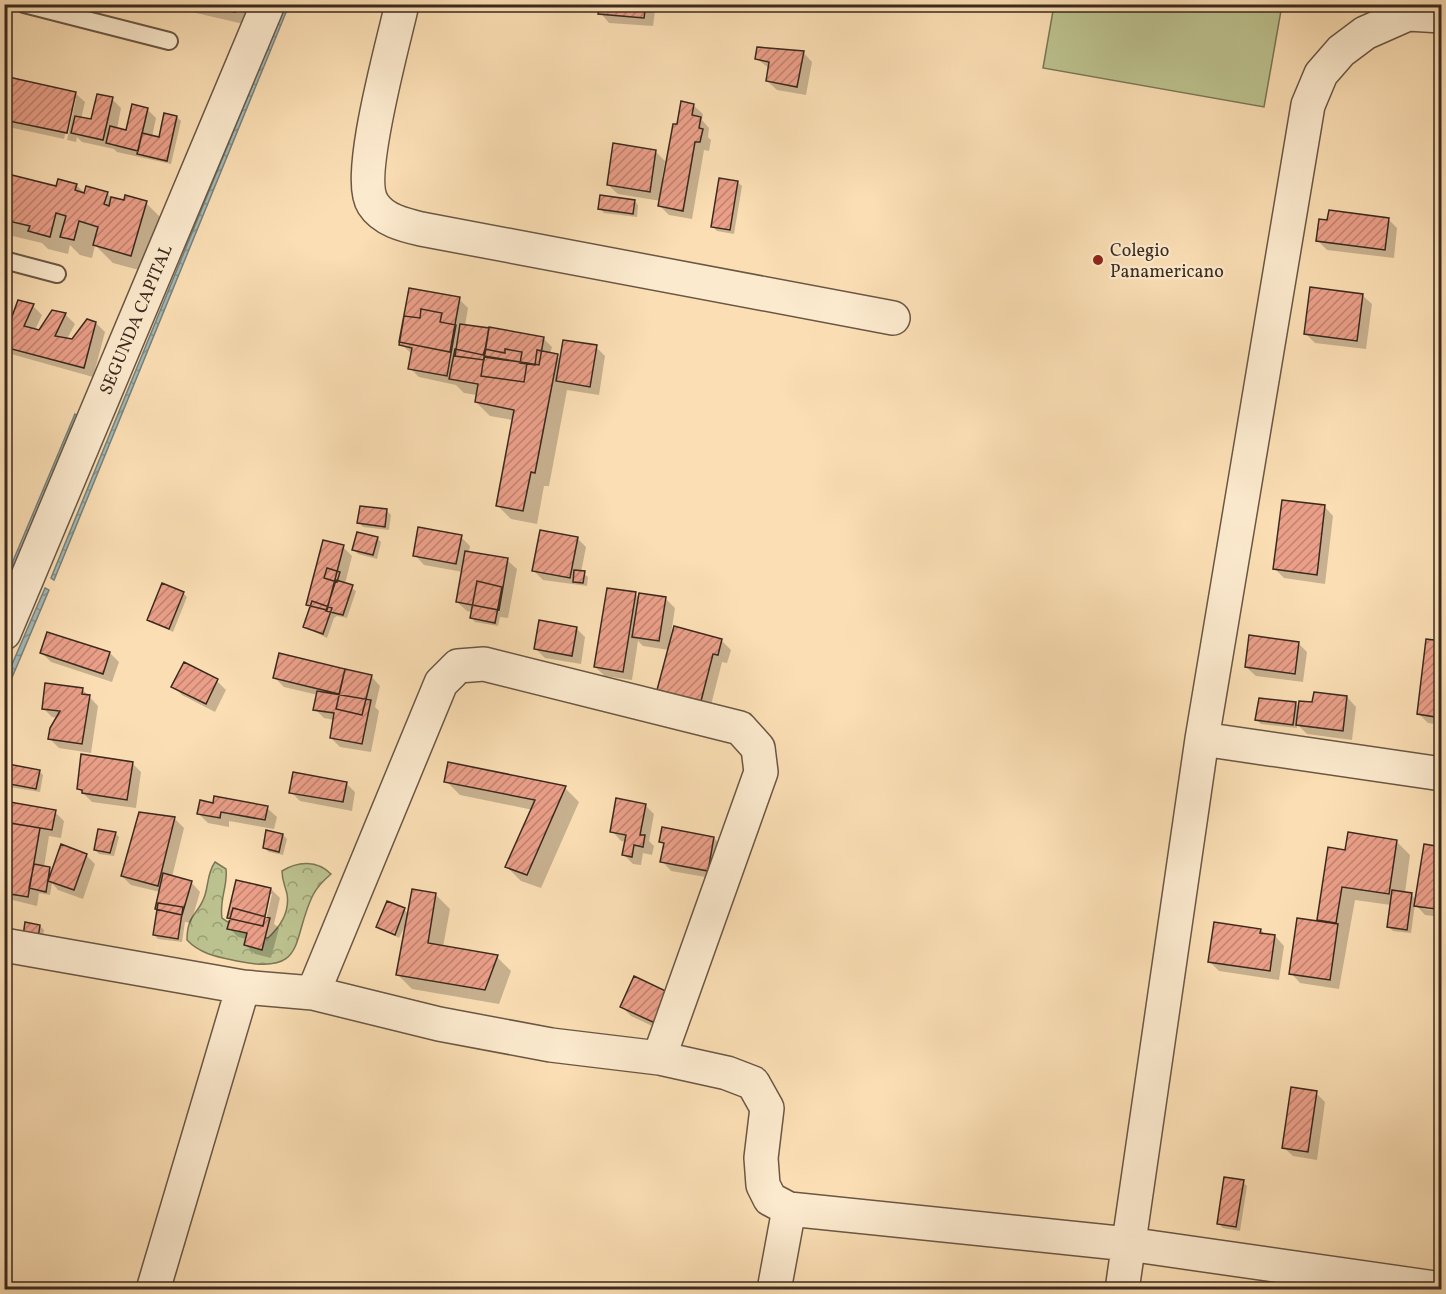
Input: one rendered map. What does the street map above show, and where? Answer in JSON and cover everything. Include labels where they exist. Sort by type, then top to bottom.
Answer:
[{"type":"street","name":"SEGUNDA CAPITAL","points":[[4,633],[268,4]]},
{"type":"street","points":[[402,4],[368,163],[367,185],[372,204],[388,218],[421,229],[893,318]]},
{"type":"street","points":[[1122,1290],[1202,739],[1308,105],[1321,74],[1341,51],[1365,33],[1408,14],[1442,15]]},
{"type":"street","points":[[313,993],[441,683],[458,666],[484,664],[740,728],[758,748],[761,772],[659,1058]]},
{"type":"street","points":[[1202,739],[1442,774]]},
{"type":"street","points":[[4,945],[243,987],[313,993],[461,1028],[551,1045],[703,1065],[753,1083],[767,1108],[761,1158],[763,1185],[770,1199],[789,1209],[1128,1244],[1442,1289]]},
{"type":"street","points":[[157,1288],[243,987]]},
{"type":"street","points":[[774,1290],[789,1209]]},
{"type":"lane","points":[[24,4],[169,41]]},
{"type":"lane","points":[[4,260],[57,274]]},
{"type":"green space","points":[[1054,5],[1282,5],[1264,107],[1043,68]]},
{"type":"green space","points":[[215,862],[226,869],[222,918],[243,932],[268,938],[280,924],[287,907],[288,901],[282,871],[294,865],[314,864],[331,874],[313,895],[298,939],[286,958],[276,963],[260,964],[237,961],[204,952],[187,940],[189,924],[203,902],[209,874]]},
{"type":"water","points":[[285,5],[289,5],[54,580],[51,578]]},
{"type":"water","points":[[75,414],[78,416],[5,589],[5,580]]},
{"type":"water","points":[[45,588],[49,590],[5,694],[7,676]]},
{"type":"building","points":[[201,4],[236,4],[235,12]]},
{"type":"building","points":[[600,4],[646,4],[644,18],[598,14]]},
{"type":"building","points":[[757,47],[804,51],[797,87],[766,81],[769,62],[755,59]]},
{"type":"building","points":[[4,76],[76,92],[67,133],[4,120]]},
{"type":"building","points":[[97,94],[113,97],[103,140],[71,133],[75,116],[91,119]]},
{"type":"building","points":[[681,101],[694,104],[692,115],[701,117],[699,128],[703,129],[700,142],[695,142],[683,211],[658,206],[673,124],[677,124]]},
{"type":"building","points":[[132,104],[148,108],[138,151],[106,143],[110,126],[126,130]]},
{"type":"building","points":[[164,113],[177,116],[167,161],[137,154],[142,133],[159,137]]},
{"type":"building","points":[[613,143],[656,150],[650,192],[607,185]]},
{"type":"building","points":[[4,173],[56,186],[58,179],[77,184],[75,190],[84,193],[86,186],[108,192],[104,204],[109,206],[111,197],[124,200],[125,195],[147,201],[131,256],[93,245],[98,227],[79,221],[74,240],[60,237],[66,216],[56,213],[50,237],[28,231],[30,226],[4,220]]},
{"type":"building","points":[[719,178],[738,181],[730,230],[711,227]]},
{"type":"building","points":[[600,195],[635,200],[633,214],[598,209]]},
{"type":"building","points":[[1329,210],[1389,218],[1385,250],[1316,241],[1319,219],[1327,220]]},
{"type":"building","points":[[1310,287],[1363,294],[1357,341],[1304,334]]},
{"type":"building","points":[[409,288],[460,297],[450,352],[399,342]]},
{"type":"building","points":[[18,300],[34,304],[24,326],[39,330],[52,310],[66,313],[55,336],[72,339],[87,319],[96,322],[84,368],[4,347],[4,321],[10,322]]},
{"type":"building","points":[[421,309],[442,313],[440,322],[456,325],[447,376],[408,369],[412,348],[399,345],[404,316],[420,318]]},
{"type":"building","points":[[460,324],[489,328],[484,360],[455,356]]},
{"type":"building","points":[[489,327],[544,337],[539,365],[484,356]]},
{"type":"building","points":[[563,340],[597,345],[590,387],[556,381]]},
{"type":"building","points":[[455,349],[483,355],[485,349],[505,353],[505,349],[522,352],[520,363],[535,365],[537,350],[558,354],[535,473],[531,472],[523,511],[496,506],[514,410],[475,402],[478,384],[449,379]]},
{"type":"building","points":[[484,357],[527,363],[524,382],[481,376]]},
{"type":"building","points":[[1282,500],[1325,505],[1317,575],[1273,569]]},
{"type":"building","points":[[360,506],[387,509],[385,527],[357,523]]},
{"type":"building","points":[[418,527],[462,535],[456,564],[413,556]]},
{"type":"building","points":[[540,530],[578,537],[570,578],[532,571]]},
{"type":"building","points":[[357,532],[378,537],[373,555],[352,550]]},
{"type":"building","points":[[323,540],[344,545],[327,610],[306,605]]},
{"type":"building","points":[[465,551],[508,558],[499,610],[456,602]]},
{"type":"building","points":[[327,568],[340,572],[337,582],[324,578]]},
{"type":"building","points":[[574,570],[585,571],[583,583],[573,582]]},
{"type":"building","points":[[336,580],[353,585],[343,615],[326,611]]},
{"type":"building","points":[[477,581],[502,587],[495,623],[470,618]]},
{"type":"building","points":[[162,583],[184,592],[169,629],[147,620]]},
{"type":"building","points":[[607,588],[636,592],[623,672],[594,667]]},
{"type":"building","points":[[639,593],[666,597],[659,641],[632,637]]},
{"type":"building","points":[[312,601],[332,608],[323,634],[303,627]]},
{"type":"building","points":[[539,620],[577,627],[572,656],[534,649]]},
{"type":"building","points":[[674,626],[722,639],[718,655],[713,654],[701,701],[657,690]]},
{"type":"building","points":[[47,632],[110,652],[103,674],[40,653]]},
{"type":"building","points":[[1249,635],[1299,642],[1295,674],[1245,667]]},
{"type":"building","points":[[1426,639],[1442,641],[1442,718],[1417,714]]},
{"type":"building","points":[[279,653],[345,669],[339,694],[273,678]]},
{"type":"building","points":[[184,662],[218,679],[206,704],[171,687]]},
{"type":"building","points":[[345,669],[372,675],[362,715],[336,709]]},
{"type":"building","points":[[45,683],[83,688],[82,694],[90,695],[82,744],[48,739],[50,728],[60,711],[42,709]]},
{"type":"building","points":[[317,691],[371,700],[362,744],[330,738],[334,713],[313,710]]},
{"type":"building","points":[[1314,692],[1347,696],[1343,731],[1296,725],[1299,701],[1312,702]]},
{"type":"building","points":[[1259,698],[1296,702],[1293,725],[1255,720]]},
{"type":"building","points":[[81,754],[133,762],[127,800],[82,793],[82,790],[77,789]]},
{"type":"building","points":[[448,762],[566,786],[527,875],[505,867],[535,800],[444,782]]},
{"type":"building","points":[[8,764],[40,770],[36,789],[4,783]]},
{"type":"building","points":[[293,772],[347,782],[343,802],[289,793]]},
{"type":"building","points":[[214,796],[268,806],[265,820],[221,812],[220,818],[197,814],[200,800],[213,803]]},
{"type":"building","points":[[616,798],[646,804],[640,835],[645,835],[643,847],[634,845],[632,857],[622,855],[626,835],[610,832]]},
{"type":"building","points":[[4,801],[56,810],[52,830],[4,822]]},
{"type":"building","points":[[139,812],[175,817],[158,886],[121,876]]},
{"type":"building","points":[[4,822],[40,828],[28,897],[4,893]]},
{"type":"building","points":[[662,827],[714,837],[708,871],[660,862],[664,843],[659,842]]},
{"type":"building","points":[[98,829],[116,832],[110,853],[94,850]]},
{"type":"building","points":[[266,830],[283,834],[279,852],[263,848]]},
{"type":"building","points":[[1348,832],[1397,840],[1389,894],[1342,887],[1336,923],[1317,920],[1328,847],[1345,850]]},
{"type":"building","points":[[61,844],[87,854],[74,890],[48,881]]},
{"type":"building","points":[[1424,844],[1442,847],[1442,910],[1414,906]]},
{"type":"building","points":[[34,864],[50,867],[46,892],[29,888]]},
{"type":"building","points":[[163,873],[192,881],[182,915],[155,909]]},
{"type":"building","points":[[236,880],[271,888],[263,926],[227,918]]},
{"type":"building","points":[[412,889],[436,893],[428,943],[498,955],[485,990],[396,975]]},
{"type":"building","points":[[1392,890],[1412,893],[1407,930],[1387,927]]},
{"type":"building","points":[[387,901],[405,908],[395,935],[376,927]]},
{"type":"building","points":[[158,903],[183,907],[178,939],[153,935]]},
{"type":"building","points":[[233,908],[270,918],[262,950],[244,945],[247,933],[227,929]]},
{"type":"building","points":[[1297,918],[1338,924],[1330,980],[1289,974]]},
{"type":"building","points":[[25,922],[40,925],[38,938],[23,936]]},
{"type":"building","points":[[1214,922],[1261,929],[1260,933],[1275,935],[1270,971],[1208,962]]},
{"type":"building","points":[[634,976],[670,993],[655,1023],[620,1007]]},
{"type":"building","points":[[1291,1087],[1317,1091],[1308,1152],[1282,1148]]},
{"type":"building","points":[[1224,1177],[1244,1180],[1236,1227],[1217,1224]]},
{"type":"place","name":"Colegio Panamericano","points":[[1098,260]]}]
